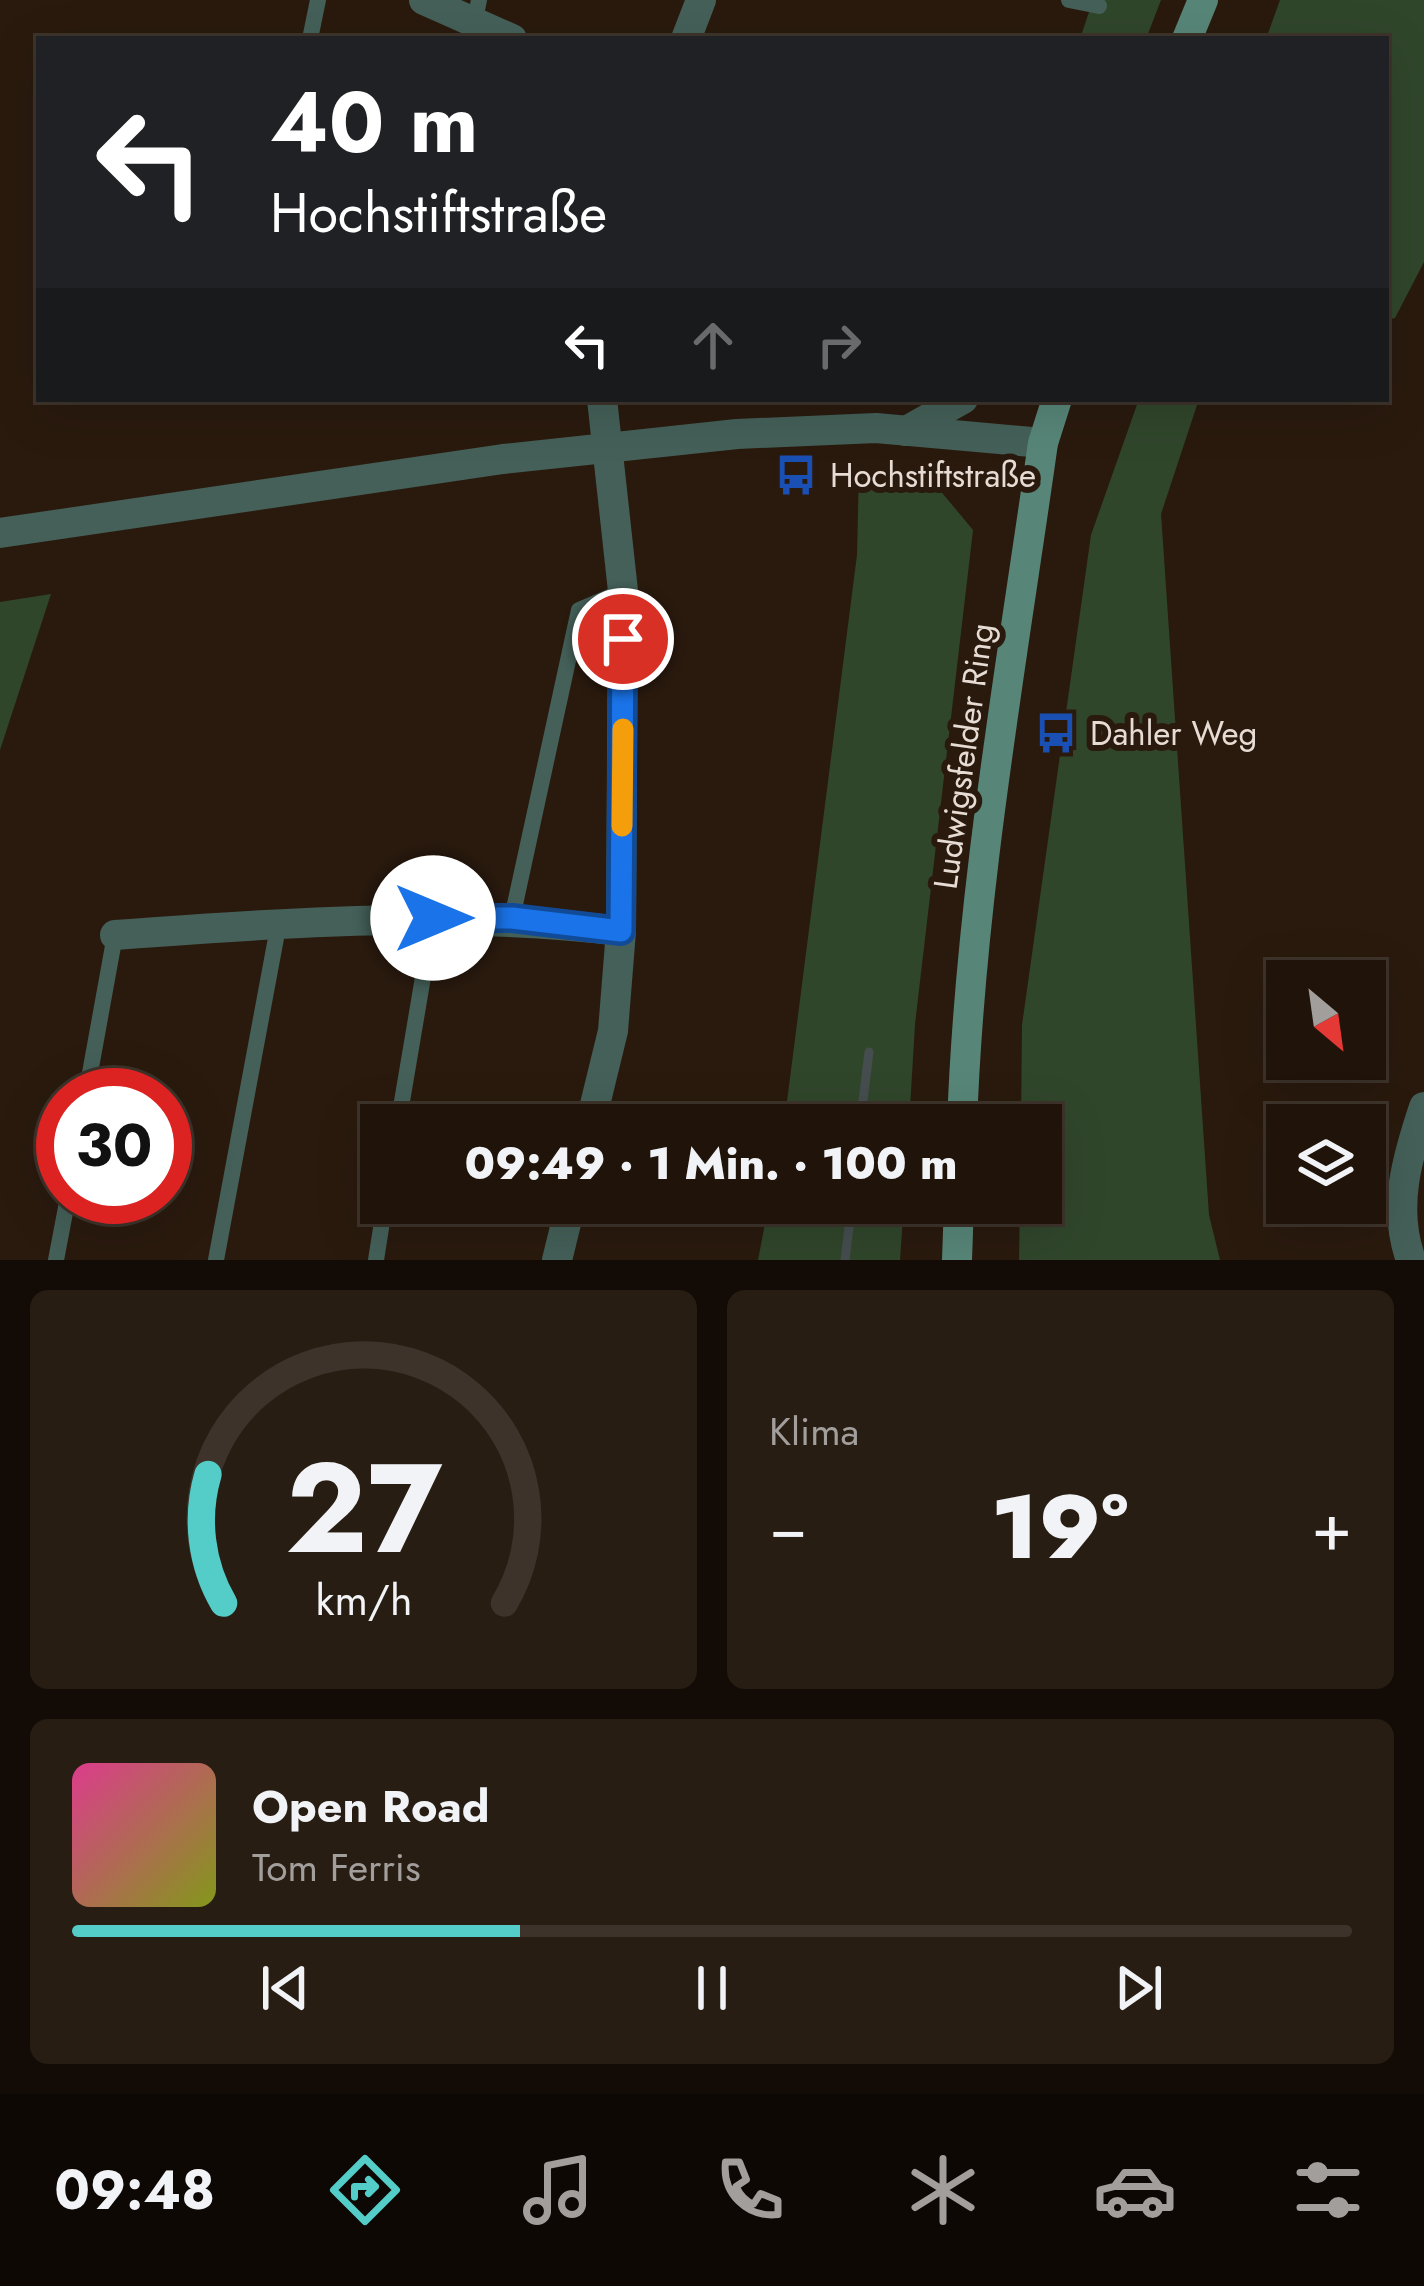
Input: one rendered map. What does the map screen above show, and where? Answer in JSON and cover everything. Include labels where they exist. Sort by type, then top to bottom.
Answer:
[{"type":"main road","points":[[1188,36],[1203,0]]},
{"type":"main road","name":"Ludwigsfelder Ring","points":[[963,1104],[965,1025],[984,865],[1043,443],[1056,402]]},
{"type":"main road","points":[[957,1260],[958,1224]]},
{"type":"street","points":[[424,0],[506,36]]},
{"type":"street","points":[[687,36],[701,0]]},
{"type":"street","points":[[595,1104],[613,1031],[621,931],[623,591],[602,402]]},
{"type":"street","points":[[904,432],[959,402]]},
{"type":"street","points":[[0,533],[609,446],[830,428],[1043,443]]},
{"type":"street","points":[[115,934],[279,922],[433,918],[512,918],[621,931]]},
{"type":"street","points":[[1411,1260],[1400,1208],[1408,1156],[1424,1107]]},
{"type":"street","points":[[557,1260],[566,1224]]},
{"type":"lane","points":[[311,36],[318,0]]},
{"type":"lane","points":[[1069,0],[1099,6]]},
{"type":"lane","points":[[512,918],[579,610],[623,591]]},
{"type":"lane","points":[[402,1104],[433,918]]},
{"type":"lane","points":[[216,1260],[279,922]]},
{"type":"lane","points":[[91,1068],[115,934]]},
{"type":"lane","points":[[56,1260],[63,1224]]},
{"type":"lane","points":[[376,1260],[382,1224]]},
{"type":"green space","points":[[1093,0],[1161,0],[1147,36],[1081,36]]},
{"type":"green space","points":[[1280,0],[1424,0],[1424,262],[1395,318],[1389,319],[1389,36],[1267,36]]},
{"type":"green space","points":[[1138,402],[1198,402],[1161,514],[1209,1215],[1220,1260],[1019,1260],[1020,1224],[1062,1224],[1062,1104],[1021,1104],[1022,1025],[1091,535]]},
{"type":"green space","points":[[859,468],[933,482],[973,530],[915,1024],[910,1104],[787,1104],[857,555]]},
{"type":"green space","points":[[51,594],[0,750],[0,602]]},
{"type":"green space","points":[[765,1224],[903,1224],[900,1260],[758,1260]]},
{"type":"waterway","points":[[863,1104],[869,1052]]},
{"type":"waterway","points":[[845,1260],[849,1224]]},
{"type":"slow traffic","points":[[622,826],[623,729]]},
{"type":"place","name":"Hochstiftstraße","points":[[796,475]]},
{"type":"place","name":"Dahler Weg","points":[[1056,733]]},
{"type":"route","points":[[433,918],[512,918],[621,931],[623,639]]}]
